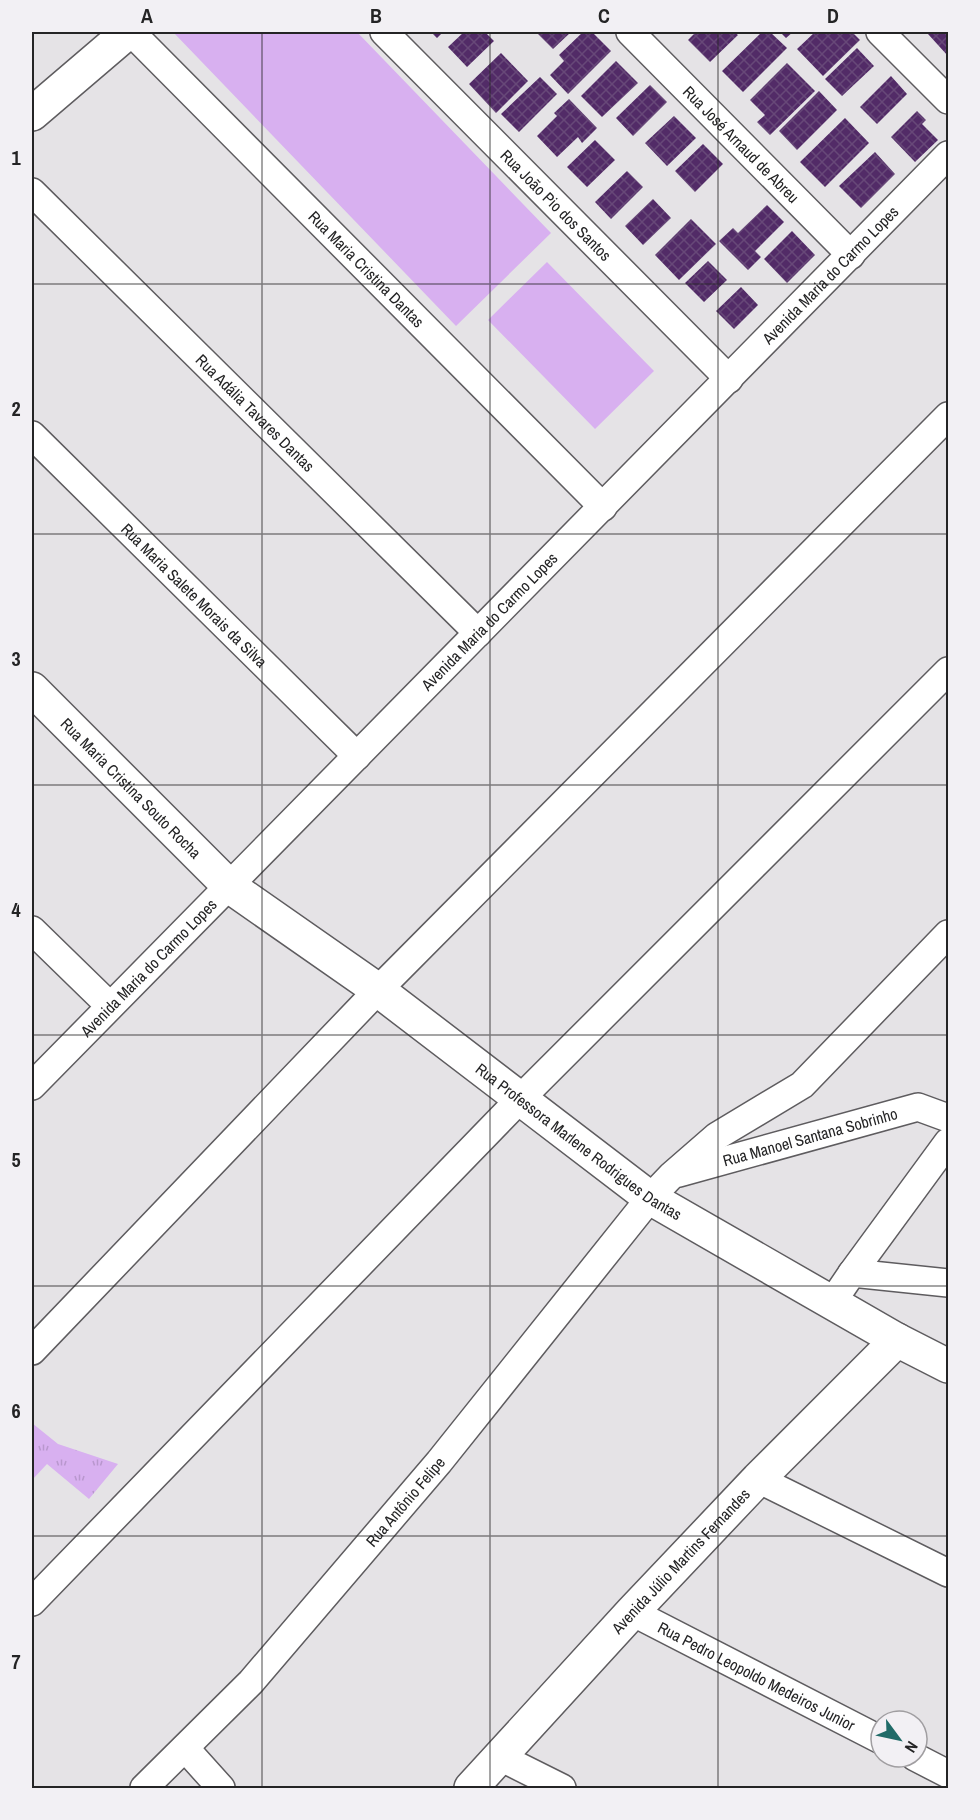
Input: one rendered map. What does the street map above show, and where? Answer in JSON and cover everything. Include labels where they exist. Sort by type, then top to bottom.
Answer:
[{"type":"street","points":[[32,114],[130,32]]},
{"type":"street","name":"Rua Maria Cristina Dantas","points":[[130,32],[603,507]]},
{"type":"street","name":"Rua João Pio dos Santos","points":[[384,32],[729,379]]},
{"type":"street","name":"Rua José Arnaud de Abreu","points":[[630,32],[851,255]]},
{"type":"street","points":[[880,32],[948,100]]},
{"type":"street","name":"Avenida Maria do Carmo Lopes","points":[[32,1086],[948,155]]},
{"type":"street","name":"Rua Adália Tavares Dantas","points":[[32,192],[478,633]]},
{"type":"street","points":[[32,1351],[378,990],[948,417]]},
{"type":"street","name":"Rua Maria Salete Morais da Silva","points":[[32,435],[357,756]]},
{"type":"street","points":[[32,1602],[521,1098],[948,671]]},
{"type":"street","name":"Rua Maria Cristina Souto Rocha","points":[[32,689],[229,886]]},
{"type":"street","name":"Rua Professora Marlene Rodrigues Dantas","points":[[229,886],[378,990],[521,1098],[833,1301],[897,1340],[948,1366]]},
{"type":"street","points":[[32,930],[110,1006]]},
{"type":"street","name":"Rua Antônio Felipe","points":[[144,1788],[251,1682],[439,1462],[660,1187],[717,1136],[802,1084],[948,934]]},
{"type":"street","name":"Rua Manoel Santana Sobrinho","points":[[660,1187],[918,1107],[948,1118]]},
{"type":"street","points":[[833,1301],[948,1142]]},
{"type":"street","points":[[852,1273],[948,1283]]},
{"type":"street","name":"Avenida Júlio Martins Fernandes","points":[[471,1788],[632,1612],[758,1479],[897,1340]]},
{"type":"street","points":[[758,1479],[948,1573]]},
{"type":"street","name":"Rua Pedro Leopoldo Medeiros Junior","points":[[632,1612],[869,1734]]},
{"type":"street","points":[[185,1748],[221,1788]]},
{"type":"street","points":[[500,1757],[562,1788]]},
{"type":"street","points":[[929,1764],[948,1774]]},
{"type":"green space","points":[[173,32],[357,32],[551,233],[456,326]]},
{"type":"green space","points":[[547,262],[654,371],[595,429],[488,320]]},
{"type":"green space","points":[[32,1423],[58,1444],[118,1464],[89,1499],[47,1464],[32,1480]]},
{"type":"building","points":[[431,32],[443,32],[437,38]]},
{"type":"building","points":[[464,32],[485,32],[494,41],[467,67],[448,47]]},
{"type":"building","points":[[536,32],[571,32],[553,49]]},
{"type":"building","points":[[583,32],[592,32],[611,51],[568,94],[550,75],[564,61],[559,55]]},
{"type":"building","points":[[696,32],[734,32],[738,35],[710,62],[688,40]]},
{"type":"building","points":[[762,32],[770,32],[787,48],[743,92],[722,71]]},
{"type":"building","points":[[780,32],[793,32],[786,38]]},
{"type":"building","points":[[815,32],[852,32],[860,40],[823,76],[797,49]]},
{"type":"building","points":[[948,32],[948,56],[928,34]]},
{"type":"building","points":[[857,48],[874,66],[842,96],[825,79]]},
{"type":"building","points":[[501,53],[528,81],[496,113],[469,84]]},
{"type":"building","points":[[616,61],[638,83],[602,117],[581,96]]},
{"type":"building","points":[[787,63],[815,91],[770,135],[757,122],[765,115],[750,100]]},
{"type":"building","points":[[891,76],[907,94],[877,124],[860,107]]},
{"type":"building","points":[[540,77],[557,94],[519,132],[501,114]]},
{"type":"building","points":[[650,85],[667,102],[633,136],[616,118]]},
{"type":"building","points":[[819,91],[837,110],[797,150],[779,131]]},
{"type":"building","points":[[569,99],[597,128],[582,143],[578,137],[557,157],[537,136],[557,116],[554,113]]},
{"type":"building","points":[[917,111],[926,120],[922,124],[938,140],[915,162],[891,137]]},
{"type":"building","points":[[674,116],[696,138],[667,166],[645,143]]},
{"type":"building","points":[[845,118],[869,143],[825,187],[800,162]]},
{"type":"building","points":[[595,140],[615,160],[587,187],[567,167]]},
{"type":"building","points":[[703,144],[723,164],[695,192],[675,171]]},
{"type":"building","points":[[875,152],[895,174],[861,208],[839,186]]},
{"type":"building","points":[[627,171],[643,187],[611,219],[595,202]]},
{"type":"building","points":[[653,199],[671,218],[643,245],[625,226]]},
{"type":"building","points":[[767,205],[784,222],[755,251],[761,257],[748,270],[719,241],[733,228],[738,233]]},
{"type":"building","points":[[691,219],[716,244],[679,280],[655,255]]},
{"type":"building","points":[[792,231],[815,255],[787,283],[764,259]]},
{"type":"building","points":[[708,261],[727,280],[704,302],[685,283]]},
{"type":"building","points":[[741,287],[758,305],[734,329],[716,311]]}]
